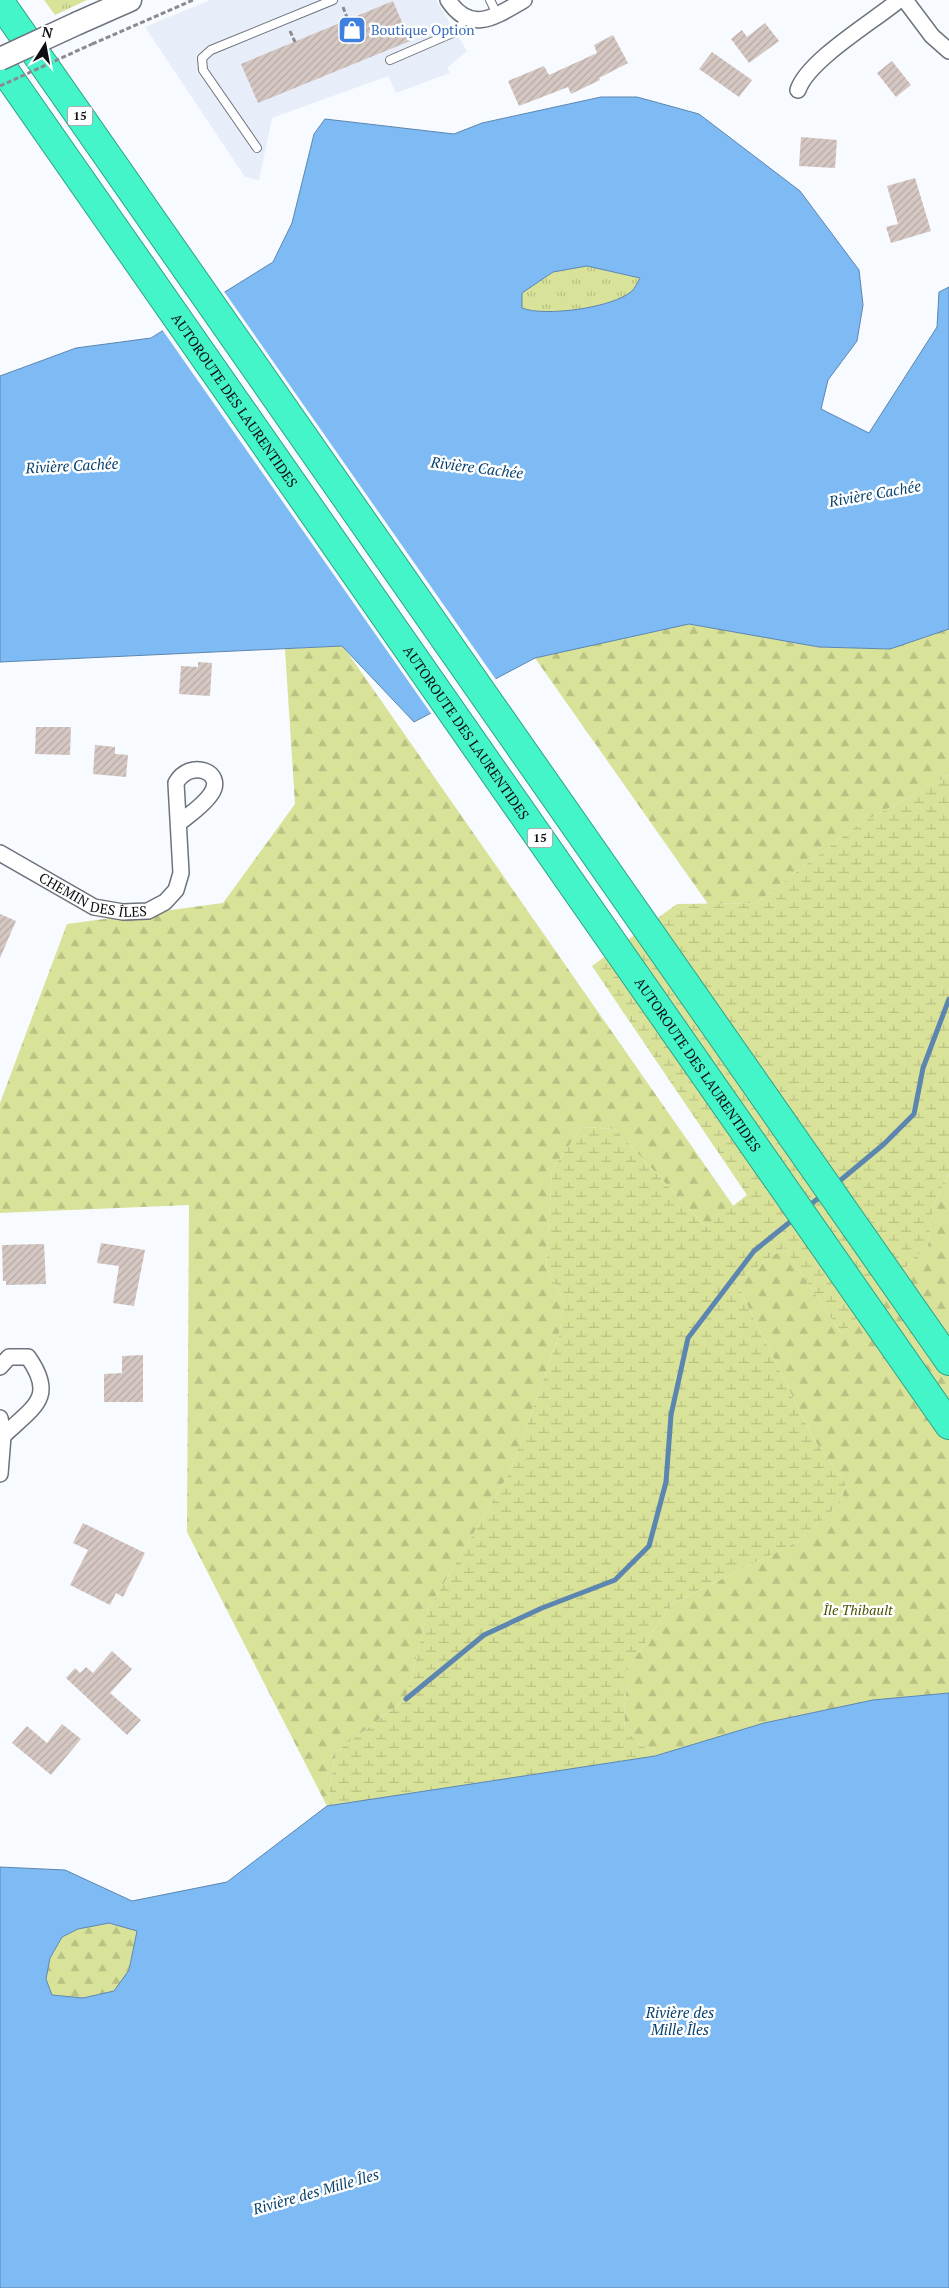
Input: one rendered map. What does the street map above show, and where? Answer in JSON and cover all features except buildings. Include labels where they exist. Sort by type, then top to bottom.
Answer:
[{"type":"highway","name":"15","points":[[0,2],[949,1361]]},
{"type":"highway","name":"AUTOROUTE DES LAURENTIDES","points":[[0,64],[949,1425]]},
{"type":"main road","points":[[0,59],[130,0]]},
{"type":"street","points":[[448,0],[459,14],[466,18],[481,20],[524,0]]},
{"type":"street","points":[[798,90],[803,79],[816,65],[899,0]]},
{"type":"street","points":[[905,0],[932,36],[949,51]]},
{"type":"street","name":"CHEMIN DES ÎLES","points":[[0,854],[94,907],[123,912],[148,911],[165,902],[176,890],[182,872],[179,823]]},
{"type":"street","points":[[0,1367],[10,1358],[28,1357],[39,1372],[43,1387],[38,1402],[1,1436]]},
{"type":"street","points":[[0,1418],[0,1474]]},
{"type":"lane","points":[[257,148],[203,70],[202,58],[211,50],[333,0]]},
{"type":"lane","points":[[490,0],[497,14]]},
{"type":"lane","points":[[390,60],[457,31],[466,18]]},
{"type":"path","points":[[0,86],[193,0]]},
{"type":"shaded area","points":[[210,0],[436,0],[467,51],[447,68],[450,73],[396,93],[388,76],[272,118],[259,180],[245,177],[145,27]]},
{"type":"green space","points":[[44,0],[87,0],[55,15]]},
{"type":"green space","points":[[587,266],[640,278],[632,291],[623,297],[595,306],[546,312],[522,308],[522,292],[553,272]]},
{"type":"green space","points":[[689,624],[819,647],[890,649],[949,629],[949,775],[858,825],[756,903],[708,904],[535,658]]},
{"type":"green space","points":[[343,646],[734,1207],[706,1227],[615,1129],[582,1127],[552,1170],[546,1267],[564,1302],[559,1336],[511,1470],[428,1610],[406,1699],[336,1752],[327,1806],[187,1532],[189,1205],[0,1213],[0,1103],[67,924],[223,903],[295,804],[285,649]]},
{"type":"green space","points":[[949,775],[949,1174],[933,1205],[928,1245],[842,1334],[784,1248],[736,1282],[813,1438],[846,1484],[840,1504],[797,1542],[672,1604],[629,1666],[624,1710],[625,1731],[655,1756],[327,1806],[336,1752],[406,1699],[428,1610],[511,1470],[559,1336],[564,1302],[546,1267],[552,1170],[582,1127],[615,1129],[706,1227],[747,1195],[592,966],[677,904],[756,903],[858,825]]},
{"type":"green space","name":"Île Thibault","points":[[949,1174],[949,1693],[873,1700],[764,1723],[655,1756],[625,1731],[624,1710],[629,1666],[672,1604],[797,1542],[840,1504],[846,1484],[813,1438],[736,1282],[784,1248],[842,1334],[928,1245],[933,1205]]},
{"type":"green space","points":[[109,1923],[137,1930],[129,1970],[114,1991],[83,1998],[52,1995],[46,1979],[50,1958],[62,1937],[78,1929]]},
{"type":"water","name":"Rivière Cachée","points":[[601,97],[637,97],[699,114],[800,191],[859,270],[863,305],[857,341],[828,380],[821,409],[869,433],[937,327],[939,292],[949,287],[949,629],[890,649],[819,647],[689,624],[535,658],[414,722],[342,646],[0,662],[0,376],[76,348],[151,338],[273,262],[292,223],[314,134],[325,119],[454,134],[482,123]],"holes":[[[587,266],[640,278],[632,291],[623,297],[595,306],[546,312],[522,308],[522,293],[553,272]]]},
{"type":"water","name":"Rivière des Mille Îles","points":[[949,1693],[949,2288],[0,2288],[0,1867],[65,1870],[132,1901],[227,1882],[327,1806],[655,1756],[764,1723],[873,1700]],"holes":[[[109,1923],[137,1931],[129,1970],[114,1991],[83,1998],[52,1995],[46,1979],[50,1958],[62,1937],[78,1929]]]},
{"type":"pier","points":[[223,290],[497,681],[432,715],[161,328]]},
{"type":"waterway","points":[[836,1184],[884,1144],[914,1114],[923,1068],[949,999]]},
{"type":"waterway","points":[[807,1207],[824,1194]]},
{"type":"waterway","points":[[406,1699],[484,1635],[542,1608],[615,1580],[649,1546],[666,1482],[671,1415],[688,1338],[754,1251],[795,1218]]},
{"type":"place","name":"Boutique Option","points":[[352,30]]}]
